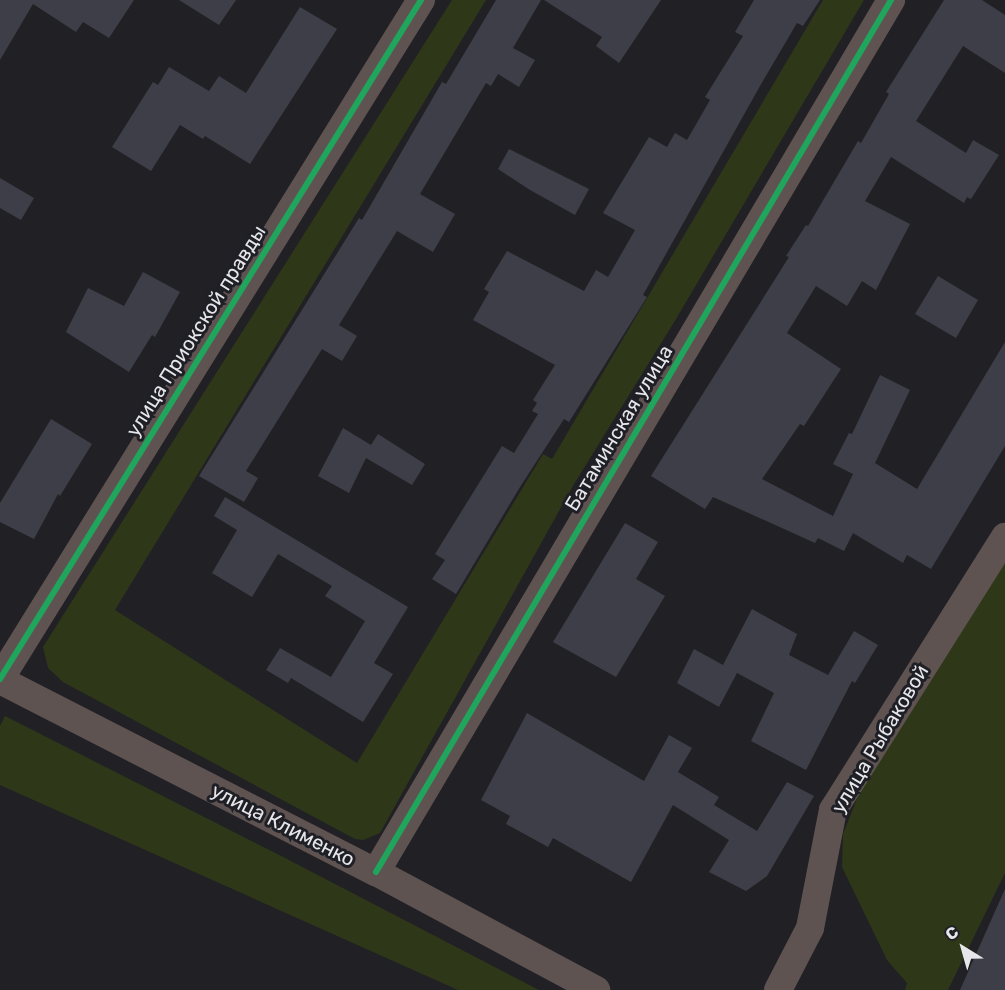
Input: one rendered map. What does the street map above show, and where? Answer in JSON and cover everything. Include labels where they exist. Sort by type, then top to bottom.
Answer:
[{"type":"street","name":"улица Приокской правды","points":[[0,680],[421,0]]},
{"type":"street","name":"Батаминская улица","points":[[376,872],[891,0]]},
{"type":"street","name":"улица Рыбаковой","points":[[778,990],[810,928],[833,810],[1005,537]]},
{"type":"street","name":"улица Клименко","points":[[0,680],[376,872],[596,990]]},
{"type":"green space","points":[[452,0],[486,0],[115,610],[357,763],[543,454],[552,459],[823,0],[864,0],[676,319],[574,484],[380,833],[363,840],[355,839],[63,682],[48,668],[43,647]]},
{"type":"green space","points":[[1005,544],[1005,873],[948,990],[905,990],[907,983],[887,960],[842,867],[843,834],[861,789]]},
{"type":"green space","points":[[5,716],[539,990],[458,990],[0,785],[0,726]]},
{"type":"building","points":[[0,0],[134,0],[109,38],[83,22],[76,32],[33,4],[0,60]]},
{"type":"building","points":[[179,0],[236,0],[219,25]]},
{"type":"building","points":[[496,0],[541,0],[513,48],[535,60],[519,87],[498,74],[491,86],[486,83],[420,194],[455,214],[433,252],[397,231],[339,325],[357,336],[342,361],[322,349],[246,471],[258,478],[244,502],[199,476],[359,218],[362,220],[442,82],[446,84]]},
{"type":"building","points":[[544,0],[661,0],[619,63],[596,46],[602,37]]},
{"type":"building","points":[[754,0],[820,0],[803,26],[797,23],[760,86],[643,295],[647,297],[569,422],[564,419],[520,487],[456,594],[432,579],[445,560],[435,554],[502,446],[514,453],[538,414],[532,411],[537,403],[533,400],[555,365],[473,320],[489,292],[484,289],[507,251],[584,291],[596,270],[608,277],[635,230],[603,213],[649,137],[667,147],[675,133],[687,140],[710,100],[705,97],[743,36],[735,32]]},
{"type":"building","points":[[944,0],[982,0],[1005,15],[1005,73],[963,46],[916,121],[966,153],[973,140],[999,155],[971,199],[967,197],[964,203],[891,157],[865,201],[910,224],[876,290],[862,281],[847,306],[816,286],[787,333],[841,369],[804,426],[800,424],[762,479],[833,516],[853,474],[833,464],[849,433],[852,434],[880,375],[910,390],[875,463],[917,489],[1005,342],[1005,446],[931,569],[907,555],[903,563],[853,533],[844,551],[818,538],[815,543],[713,497],[705,509],[651,476],[789,257],[786,256],[806,225],[808,226],[858,141],[861,143],[889,94],[886,92]]},
{"type":"building","points":[[300,7],[337,29],[250,164],[205,136],[203,139],[180,125],[151,171],[112,147],[153,82],[158,85],[169,67],[209,91],[219,76],[246,93]]},
{"type":"building","points":[[509,149],[589,189],[575,215],[498,169]]},
{"type":"building","points":[[0,178],[34,198],[21,220],[0,208]]},
{"type":"building","points":[[143,272],[180,292],[155,337],[152,335],[129,372],[66,332],[88,288],[124,306]]},
{"type":"building","points":[[938,276],[978,300],[956,338],[915,314]]},
{"type":"building","points":[[51,419],[92,444],[60,496],[58,494],[34,539],[0,522],[0,503]]},
{"type":"building","points":[[343,428],[371,445],[378,434],[425,464],[412,485],[366,458],[349,493],[318,476]]},
{"type":"building","points":[[225,497],[408,607],[374,663],[393,674],[363,722],[291,678],[288,683],[266,670],[280,648],[331,677],[365,621],[325,596],[332,586],[278,554],[252,597],[212,573],[237,530],[214,516]]},
{"type":"building","points":[[625,523],[658,542],[636,579],[665,596],[616,677],[553,642]]},
{"type":"building","points":[[752,609],[797,634],[789,655],[828,675],[854,631],[878,645],[855,683],[852,681],[806,770],[751,741],[774,693],[737,673],[719,707],[677,683],[694,649],[723,665]]},
{"type":"building","points":[[527,713],[644,781],[669,735],[692,748],[678,772],[719,797],[714,805],[757,831],[787,782],[814,796],[767,876],[746,891],[709,872],[729,840],[673,805],[631,882],[553,838],[548,847],[506,824],[510,816],[481,800]]},
{"type":"building","points":[[1005,889],[1005,990],[960,990]]},
{"type":"cycle path","points":[[0,679],[421,0]]},
{"type":"cycle path","points":[[376,872],[891,0]]}]
